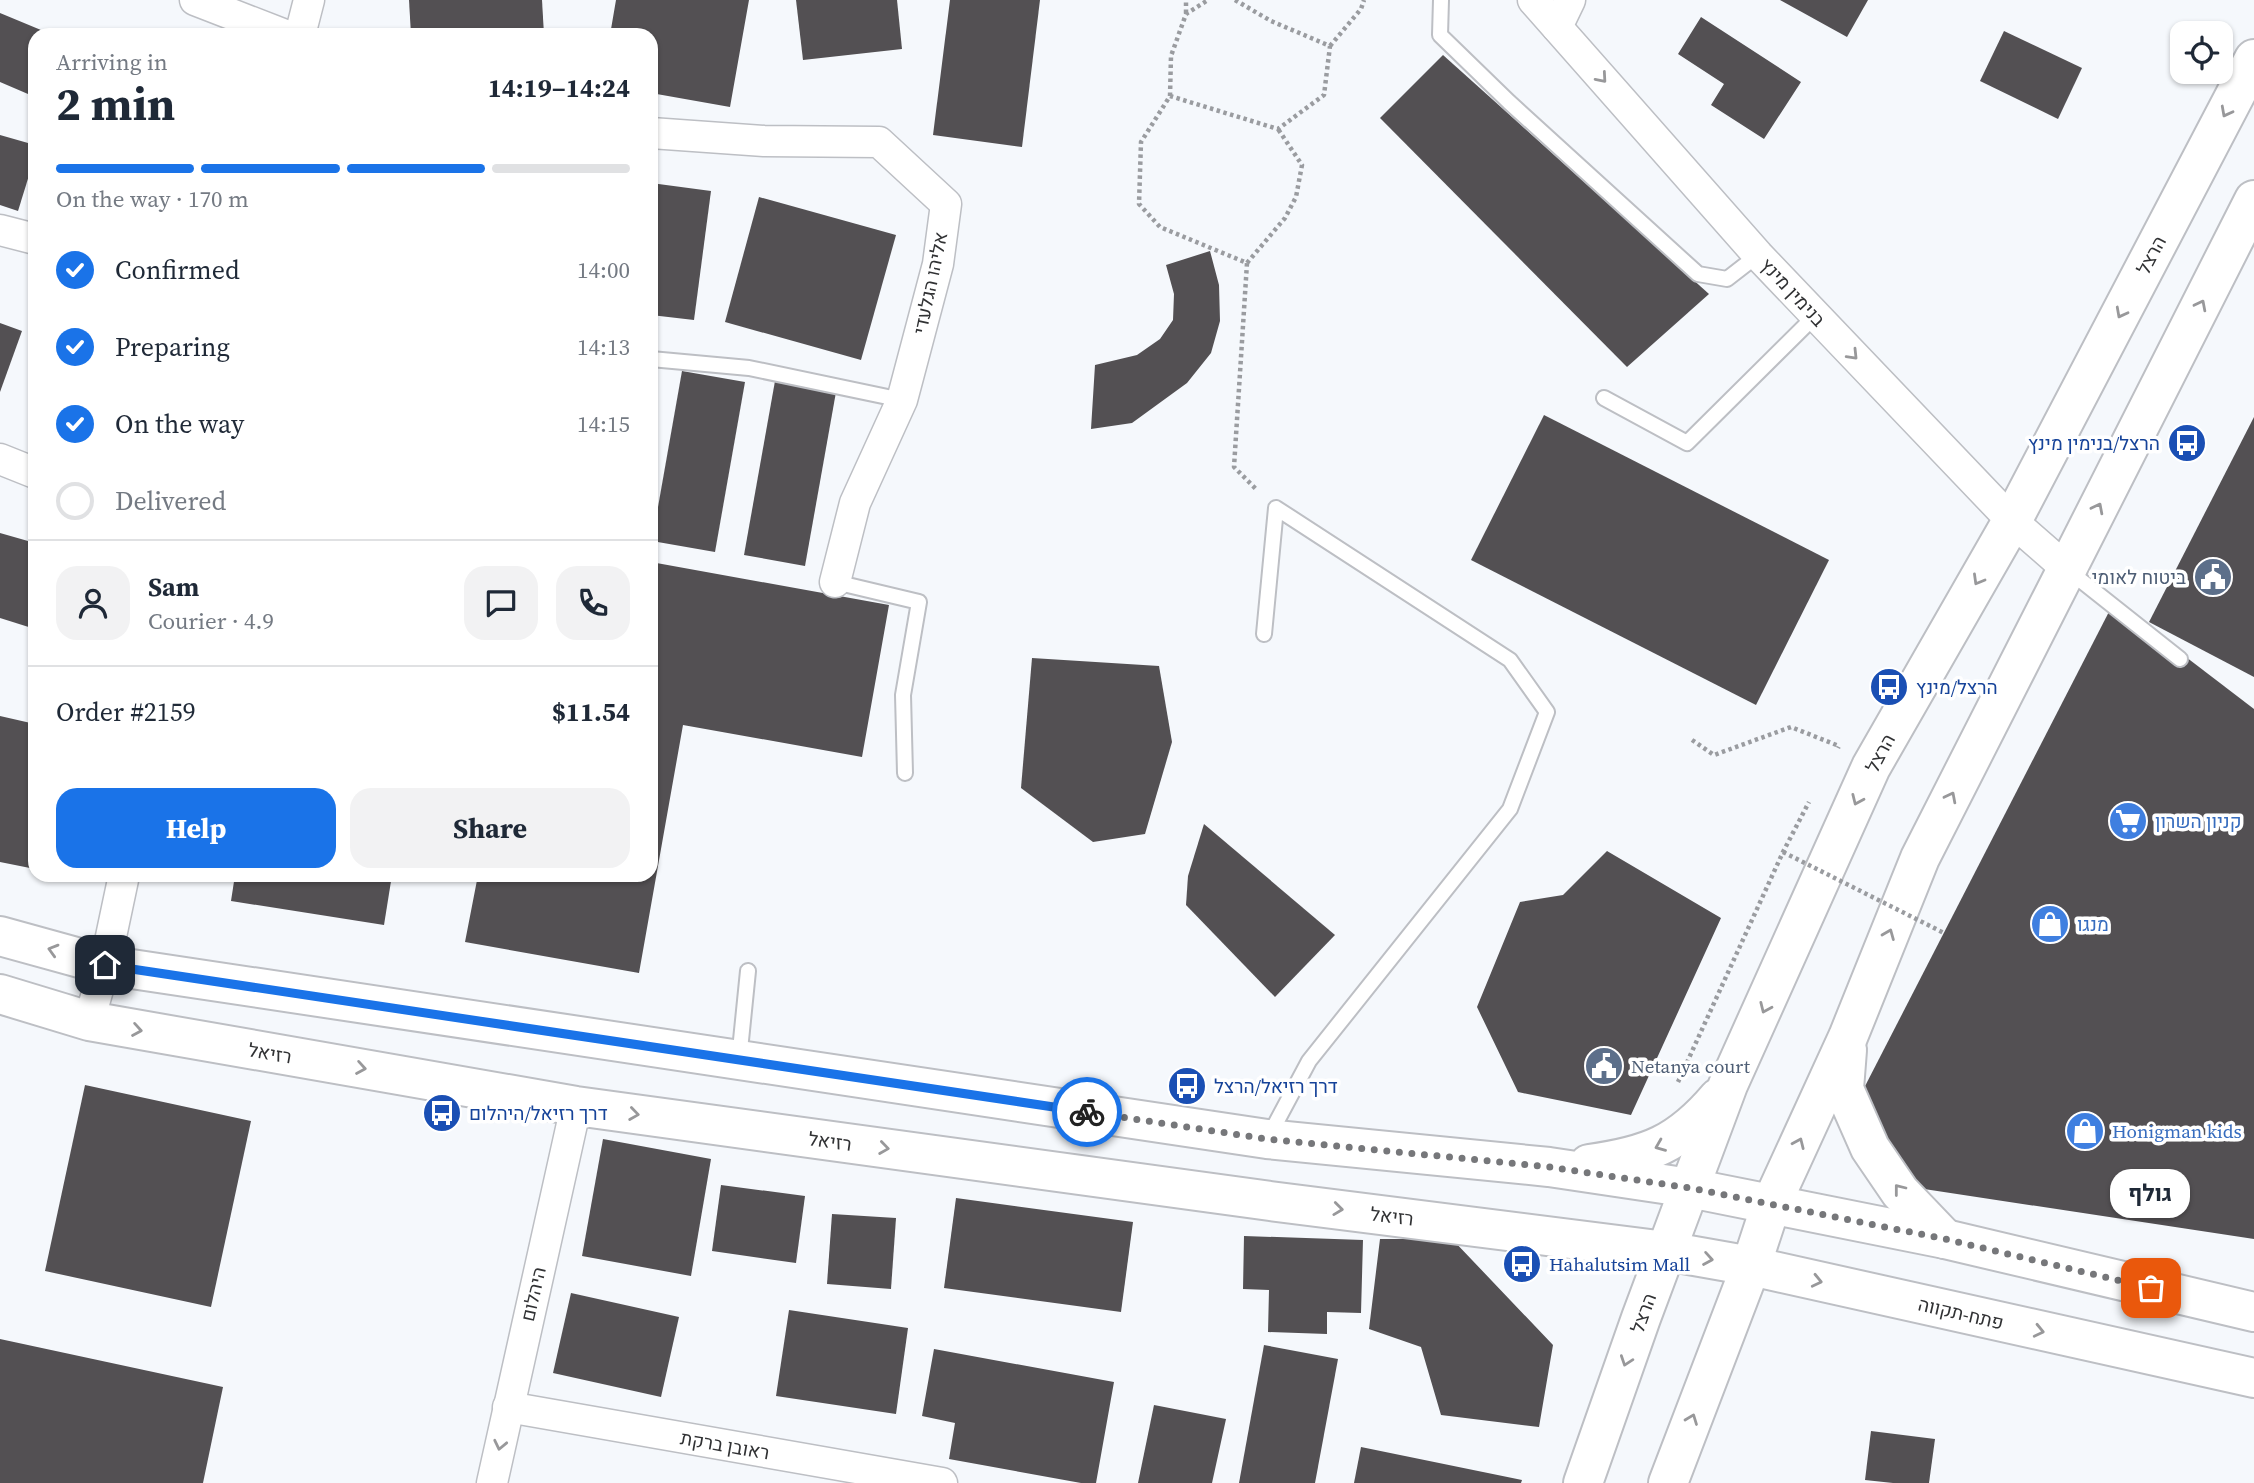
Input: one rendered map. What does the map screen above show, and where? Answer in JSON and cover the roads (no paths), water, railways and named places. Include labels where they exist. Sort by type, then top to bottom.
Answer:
[{"type":"main road","name":"הרצל","points":[[1583,1483],[1641,1318],[1728,1086],[1871,767],[2012,520],[2254,59]]},
{"type":"main road","points":[[1668,1483],[1751,1266],[1771,1206],[1848,1037],[1920,858],[2254,200]]},
{"type":"main road","points":[[0,936],[105,965],[1267,1139],[1549,1167],[1690,1188],[1945,1239],[2254,1312]]},
{"type":"main road","name":"רזיאל","points":[[0,995],[89,1021],[576,1106],[1270,1201],[1666,1251]]},
{"type":"main road","points":[[1848,1037],[1844,1089],[1870,1148],[1900,1192],[1945,1239]]},
{"type":"main road","points":[[1549,1167],[1629,1158],[1670,1143],[1692,1126],[1728,1086]]},
{"type":"main road","points":[[1585,1241],[1612,1254],[1626,1266],[1639,1285],[1641,1318]]},
{"type":"main road","name":"פתח-תקווה","points":[[1666,1251],[1751,1266],[2254,1378]]},
{"type":"street","points":[[195,0],[267,28]]},
{"type":"street","points":[[302,28],[309,0]]},
{"type":"street","name":"בנימין מינץ","points":[[1533,0],[1815,316],[2012,520],[2067,569]]},
{"type":"street","points":[[1556,27],[1570,0]]},
{"type":"street","name":"אליהו הגלעדי","points":[[658,133],[764,141],[879,142],[946,204],[938,264],[902,400],[855,503],[835,582]]},
{"type":"street","points":[[0,230],[28,237]]},
{"type":"street","points":[[0,459],[28,470]]},
{"type":"street","points":[[89,1021],[105,965],[123,882]]},
{"type":"street","name":"היהלום","points":[[492,1483],[576,1106]]},
{"type":"street","name":"ראובן ברקת","points":[[508,1407],[942,1483]]},
{"type":"lane","points":[[1441,0],[1440,36],[1508,103],[1698,274],[1727,279],[1758,255]]},
{"type":"lane","points":[[1604,398],[1687,443],[1815,316]]},
{"type":"lane","points":[[658,360],[750,368],[902,400]]},
{"type":"lane","points":[[1264,634],[1276,508],[1510,660],[1547,712],[1510,808],[1309,1061],[1267,1139]]},
{"type":"lane","points":[[2067,569],[2180,659]]},
{"type":"lane","points":[[835,582],[919,602],[903,695],[905,773]]},
{"type":"lane","points":[[739,1060],[748,971]]},
{"type":"place","name":"הרצל/בנימין מינץ","points":[[2187,443]]},
{"type":"place","name":"ביטוח לאומי","points":[[2213,577]]},
{"type":"place","name":"הרצל/מינץ","points":[[1889,687]]},
{"type":"place","name":"קניון השרון","points":[[2128,821]]},
{"type":"place","name":"מנגו","points":[[2050,924]]},
{"type":"place","name":"Netanya court","points":[[1604,1066]]},
{"type":"place","name":"דרך רזיאל/הרצל","points":[[1187,1086]]},
{"type":"place","name":"דרך רזיאל/היהלום","points":[[442,1113]]},
{"type":"place","name":"Honigman kids","points":[[2085,1131]]},
{"type":"place","name":"Hahalutsim Mall","points":[[1522,1264]]},
{"type":"place","name":"גולף","points":[[2151,1288]]}]
